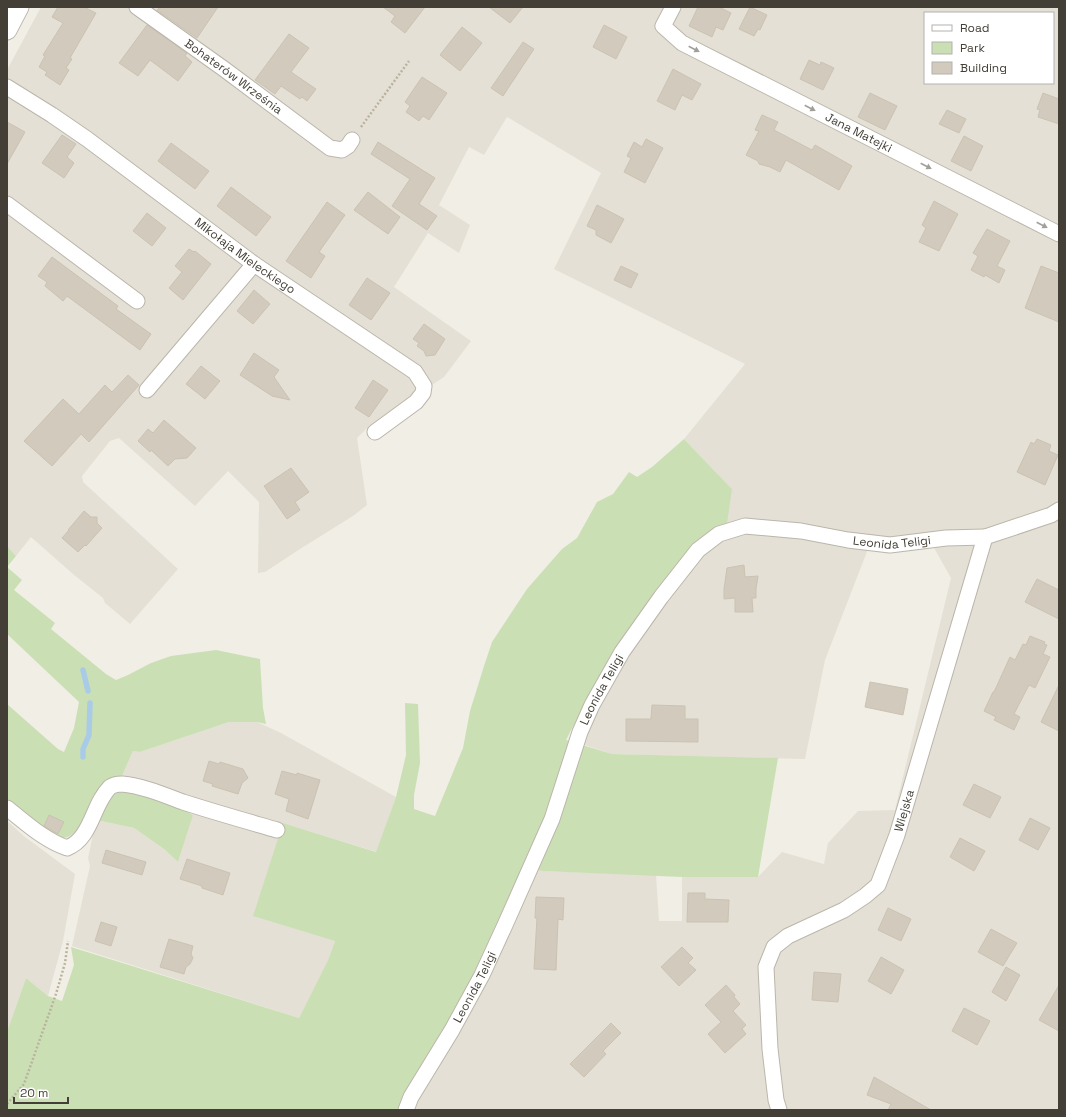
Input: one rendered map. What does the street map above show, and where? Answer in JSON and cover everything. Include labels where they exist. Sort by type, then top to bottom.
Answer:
[{"type":"street","points":[[7,30],[20,7]]},
{"type":"street","name":"Bohaterów Września","points":[[137,7],[224,69],[330,148],[342,150],[348,146],[352,140]]},
{"type":"street","name":"Jana Matejki","points":[[673,7],[663,26],[682,43],[1059,234]]},
{"type":"street","name":"Mikołaja Mieleckiego","points":[[7,87],[87,139],[254,264],[415,372],[424,386],[423,394],[416,402],[375,432]]},
{"type":"street","points":[[7,204],[137,301]]},
{"type":"street","points":[[147,390],[254,264]]},
{"type":"street","points":[[985,537],[1051,515],[1059,510]]},
{"type":"street","name":"Leonida Teligi","points":[[406,1110],[411,1097],[452,1030],[482,975],[505,925],[552,819],[580,732],[592,705],[622,652],[661,597],[698,550],[719,534],[744,526],[801,531],[848,540],[890,545],[946,538],[985,537]]},
{"type":"street","name":"Wiejska","points":[[779,1110],[776,1100],[770,1049],[766,967],[774,947],[788,936],[844,910],[878,885],[897,835],[985,537]]},
{"type":"street","points":[[7,808],[40,834],[67,848],[74,845],[83,836],[102,798],[112,786],[120,784],[139,787],[211,811],[277,830]]},
{"type":"path","points":[[352,140],[409,61]]},
{"type":"path","points":[[7,1104],[24,1084],[56,994],[65,963],[68,941]]},
{"type":"shaded area","points":[[41,7],[1059,7],[1059,1110],[400,1110],[486,958],[522,867],[542,871],[656,875],[659,921],[682,921],[682,877],[758,877],[782,852],[824,864],[828,843],[858,811],[895,810],[951,578],[933,546],[868,549],[825,660],[805,759],[612,754],[582,744],[622,664],[732,489],[684,439],[745,364],[554,269],[601,173],[507,117],[484,155],[469,147],[439,205],[470,225],[459,253],[428,233],[394,287],[471,341],[444,377],[366,429],[357,438],[367,505],[353,516],[265,572],[258,573],[259,502],[228,471],[195,506],[119,438],[110,441],[82,476],[83,482],[178,569],[130,624],[105,603],[103,598],[31,537],[16,556],[7,546],[7,70]]},
{"type":"shaded area","points":[[229,722],[257,722],[281,733],[396,797],[377,852],[283,823],[335,941],[328,960],[299,1018],[72,946],[90,866],[88,858],[96,820],[134,828],[164,849],[178,862],[197,800],[122,776],[133,751],[140,752]]},
{"type":"shaded area","points":[[7,821],[25,837],[75,874],[63,941],[48,996],[26,978],[7,1032]]},
{"type":"green space","points":[[684,439],[732,489],[726,530],[651,619],[622,664],[602,703],[587,699],[566,740],[612,754],[778,758],[758,877],[682,877],[542,871],[522,867],[486,958],[400,1110],[7,1110],[7,1032],[26,978],[48,996],[62,1001],[74,965],[71,947],[299,1018],[328,960],[335,941],[253,916],[283,823],[376,852],[396,797],[406,755],[405,703],[418,704],[420,763],[414,795],[414,809],[435,816],[463,748],[470,711],[492,642],[527,589],[562,549],[577,538],[597,502],[613,494],[629,472],[637,477],[652,467]]},
{"type":"green space","points":[[7,546],[16,556],[7,567]]},
{"type":"green space","points":[[7,567],[22,580],[14,590],[55,623],[51,629],[106,674],[116,680],[151,663],[171,656],[216,650],[260,659],[263,708],[266,724],[257,722],[229,722],[140,752],[133,751],[122,776],[112,779],[91,813],[77,830],[70,836],[64,838],[44,830],[7,802],[7,704],[58,749],[64,752],[74,728],[79,702],[7,634]]},
{"type":"green space","points":[[132,790],[173,804],[193,815],[178,862],[164,849],[134,828],[96,820],[98,813],[113,794]]},
{"type":"building","points":[[58,7],[84,7],[96,13],[70,58],[72,59],[66,68],[69,70],[60,85],[45,75],[47,72],[39,67],[45,56],[43,55],[63,23],[52,17]]},
{"type":"building","points":[[160,7],[218,7],[197,38],[157,10]]},
{"type":"building","points":[[383,7],[425,7],[405,33],[391,22],[395,16]]},
{"type":"building","points":[[489,7],[523,7],[510,23]]},
{"type":"building","points":[[698,7],[719,7],[731,13],[723,30],[716,27],[712,37],[689,26]]},
{"type":"building","points":[[750,7],[767,15],[760,30],[758,29],[754,36],[739,29]]},
{"type":"building","points":[[147,25],[187,53],[185,56],[192,62],[178,81],[150,60],[138,76],[119,63]]},
{"type":"building","points":[[604,25],[627,37],[616,59],[593,47]]},
{"type":"building","points":[[462,27],[482,43],[460,71],[440,55]]},
{"type":"building","points":[[289,34],[309,48],[291,72],[316,89],[307,101],[302,97],[300,99],[281,86],[275,94],[255,80]]},
{"type":"building","points":[[523,42],[534,49],[503,96],[491,88]]},
{"type":"building","points":[[809,60],[820,65],[821,62],[834,68],[823,90],[800,79]]},
{"type":"building","points":[[673,69],[701,84],[692,100],[682,95],[675,110],[657,101]]},
{"type":"building","points":[[422,77],[447,93],[429,120],[423,116],[419,121],[406,112],[410,106],[405,102]]},
{"type":"building","points":[[870,93],[897,106],[885,130],[858,117]]},
{"type":"building","points":[[1043,93],[1059,99],[1059,124],[1038,117],[1040,110],[1037,109]]},
{"type":"building","points":[[947,110],[966,119],[959,133],[939,124]]},
{"type":"building","points":[[762,115],[778,122],[774,130],[812,150],[815,145],[852,166],[839,190],[786,160],[780,172],[759,164],[758,161],[746,155],[759,131],[755,130]]},
{"type":"building","points":[[7,122],[25,132],[7,164]]},
{"type":"building","points":[[62,135],[76,144],[67,157],[74,163],[64,178],[42,163]]},
{"type":"building","points":[[964,136],[983,146],[971,171],[951,161]]},
{"type":"building","points":[[646,139],[663,148],[645,183],[624,172],[631,158],[627,156],[634,142],[642,147]]},
{"type":"building","points":[[378,142],[435,178],[419,204],[437,216],[427,230],[392,206],[410,179],[371,154]]},
{"type":"building","points":[[171,143],[209,171],[195,189],[158,161]]},
{"type":"building","points":[[231,187],[271,217],[256,236],[217,206]]},
{"type":"building","points":[[368,192],[400,217],[388,234],[354,210]]},
{"type":"building","points":[[934,201],[958,214],[939,251],[919,242],[926,228],[922,225]]},
{"type":"building","points":[[327,202],[345,215],[319,252],[325,256],[311,278],[286,261]]},
{"type":"building","points":[[597,205],[624,219],[611,243],[596,235],[596,230],[587,226]]},
{"type":"building","points":[[147,213],[166,228],[152,246],[133,231]]},
{"type":"building","points":[[987,229],[1010,241],[997,266],[1005,270],[999,283],[985,275],[984,277],[971,270],[978,256],[973,253]]},
{"type":"building","points":[[189,249],[194,252],[195,251],[211,264],[183,300],[169,288],[182,272],[175,266]]},
{"type":"building","points":[[52,257],[118,306],[116,309],[151,334],[140,350],[67,296],[63,301],[45,286],[47,282],[38,276]]},
{"type":"building","points":[[621,266],[638,274],[631,288],[614,280]]},
{"type":"building","points":[[1041,266],[1059,273],[1059,322],[1025,308]]},
{"type":"building","points":[[367,278],[390,293],[371,320],[349,305]]},
{"type":"building","points":[[254,290],[270,304],[253,324],[237,311]]},
{"type":"building","points":[[424,324],[445,339],[435,355],[426,356],[424,351],[417,346],[419,343],[413,339]]},
{"type":"building","points":[[254,353],[279,370],[274,377],[290,400],[272,396],[240,375]]},
{"type":"building","points":[[201,366],[220,381],[205,399],[186,384]]},
{"type":"building","points":[[128,375],[139,385],[89,442],[81,434],[52,466],[24,441],[63,399],[79,414],[105,385],[112,392]]},
{"type":"building","points":[[373,380],[388,390],[369,417],[355,408]]},
{"type":"building","points":[[164,420],[196,448],[187,458],[175,459],[168,466],[151,450],[150,452],[138,441],[148,429],[153,433]]},
{"type":"building","points":[[1037,439],[1051,445],[1049,451],[1058,455],[1045,485],[1017,472],[1031,442],[1034,444]]},
{"type":"building","points":[[291,468],[309,492],[295,502],[300,510],[287,519],[264,486]]},
{"type":"building","points":[[84,511],[91,517],[97,517],[97,523],[102,528],[86,546],[85,545],[78,552],[62,538]]},
{"type":"building","points":[[744,565],[745,577],[758,576],[756,598],[752,598],[753,612],[735,612],[735,598],[724,599],[727,568]]},
{"type":"building","points":[[1037,579],[1059,590],[1059,619],[1025,602]]},
{"type":"building","points":[[1030,636],[1045,642],[1044,644],[1047,645],[1043,654],[1050,657],[1035,688],[1029,685],[1014,714],[1020,717],[1014,730],[994,720],[996,717],[984,711],[1010,657],[1015,660],[1023,644],[1026,645]]},
{"type":"building","points":[[870,682],[908,689],[903,715],[865,707]]},
{"type":"building","points":[[1059,685],[1059,731],[1041,722]]},
{"type":"building","points":[[652,705],[685,706],[685,719],[698,719],[698,742],[626,741],[626,719],[651,719]]},
{"type":"building","points":[[209,761],[219,764],[220,762],[243,769],[248,778],[242,783],[238,794],[212,786],[213,784],[203,781]]},
{"type":"building","points":[[282,771],[297,775],[297,773],[320,780],[308,819],[286,811],[289,799],[275,794]]},
{"type":"building","points":[[974,784],[1001,797],[990,818],[963,805]]},
{"type":"building","points":[[49,815],[64,822],[58,834],[44,826]]},
{"type":"building","points":[[1030,818],[1050,828],[1038,850],[1019,840]]},
{"type":"building","points":[[960,838],[985,851],[974,871],[950,857]]},
{"type":"building","points":[[106,850],[146,862],[142,875],[102,863]]},
{"type":"building","points":[[187,859],[230,873],[223,895],[180,879]]},
{"type":"building","points":[[688,893],[705,893],[705,899],[729,900],[728,922],[687,922]]},
{"type":"building","points":[[536,897],[564,898],[563,920],[558,919],[556,970],[534,969],[537,918],[535,918]]},
{"type":"building","points":[[888,908],[911,919],[901,941],[878,930]]},
{"type":"building","points":[[101,922],[117,927],[111,946],[95,941]]},
{"type":"building","points":[[991,929],[1017,943],[1003,966],[978,952]]},
{"type":"building","points":[[169,939],[193,946],[191,954],[193,958],[190,964],[186,967],[184,974],[160,967]]},
{"type":"building","points":[[682,947],[693,958],[688,963],[696,970],[679,986],[661,967]]},
{"type":"building","points":[[881,957],[904,970],[891,994],[868,981]]},
{"type":"building","points":[[1006,967],[1020,975],[1006,1001],[992,992]]},
{"type":"building","points":[[814,972],[841,974],[838,1002],[812,1000]]},
{"type":"building","points":[[726,985],[735,995],[734,997],[740,1004],[733,1011],[746,1025],[742,1029],[746,1034],[725,1053],[708,1034],[721,1022],[705,1005]]},
{"type":"building","points":[[1059,985],[1059,1031],[1039,1020]]},
{"type":"building","points":[[964,1008],[990,1021],[977,1045],[952,1031]]},
{"type":"building","points":[[611,1023],[621,1033],[603,1051],[606,1054],[584,1077],[570,1064]]},
{"type":"building","points":[[874,1077],[931,1110],[888,1110],[891,1104],[867,1095]]},
{"type":"waterway","points":[[83,670],[88,691]]},
{"type":"waterway","points":[[83,757],[83,749],[89,735],[90,703]]}]
